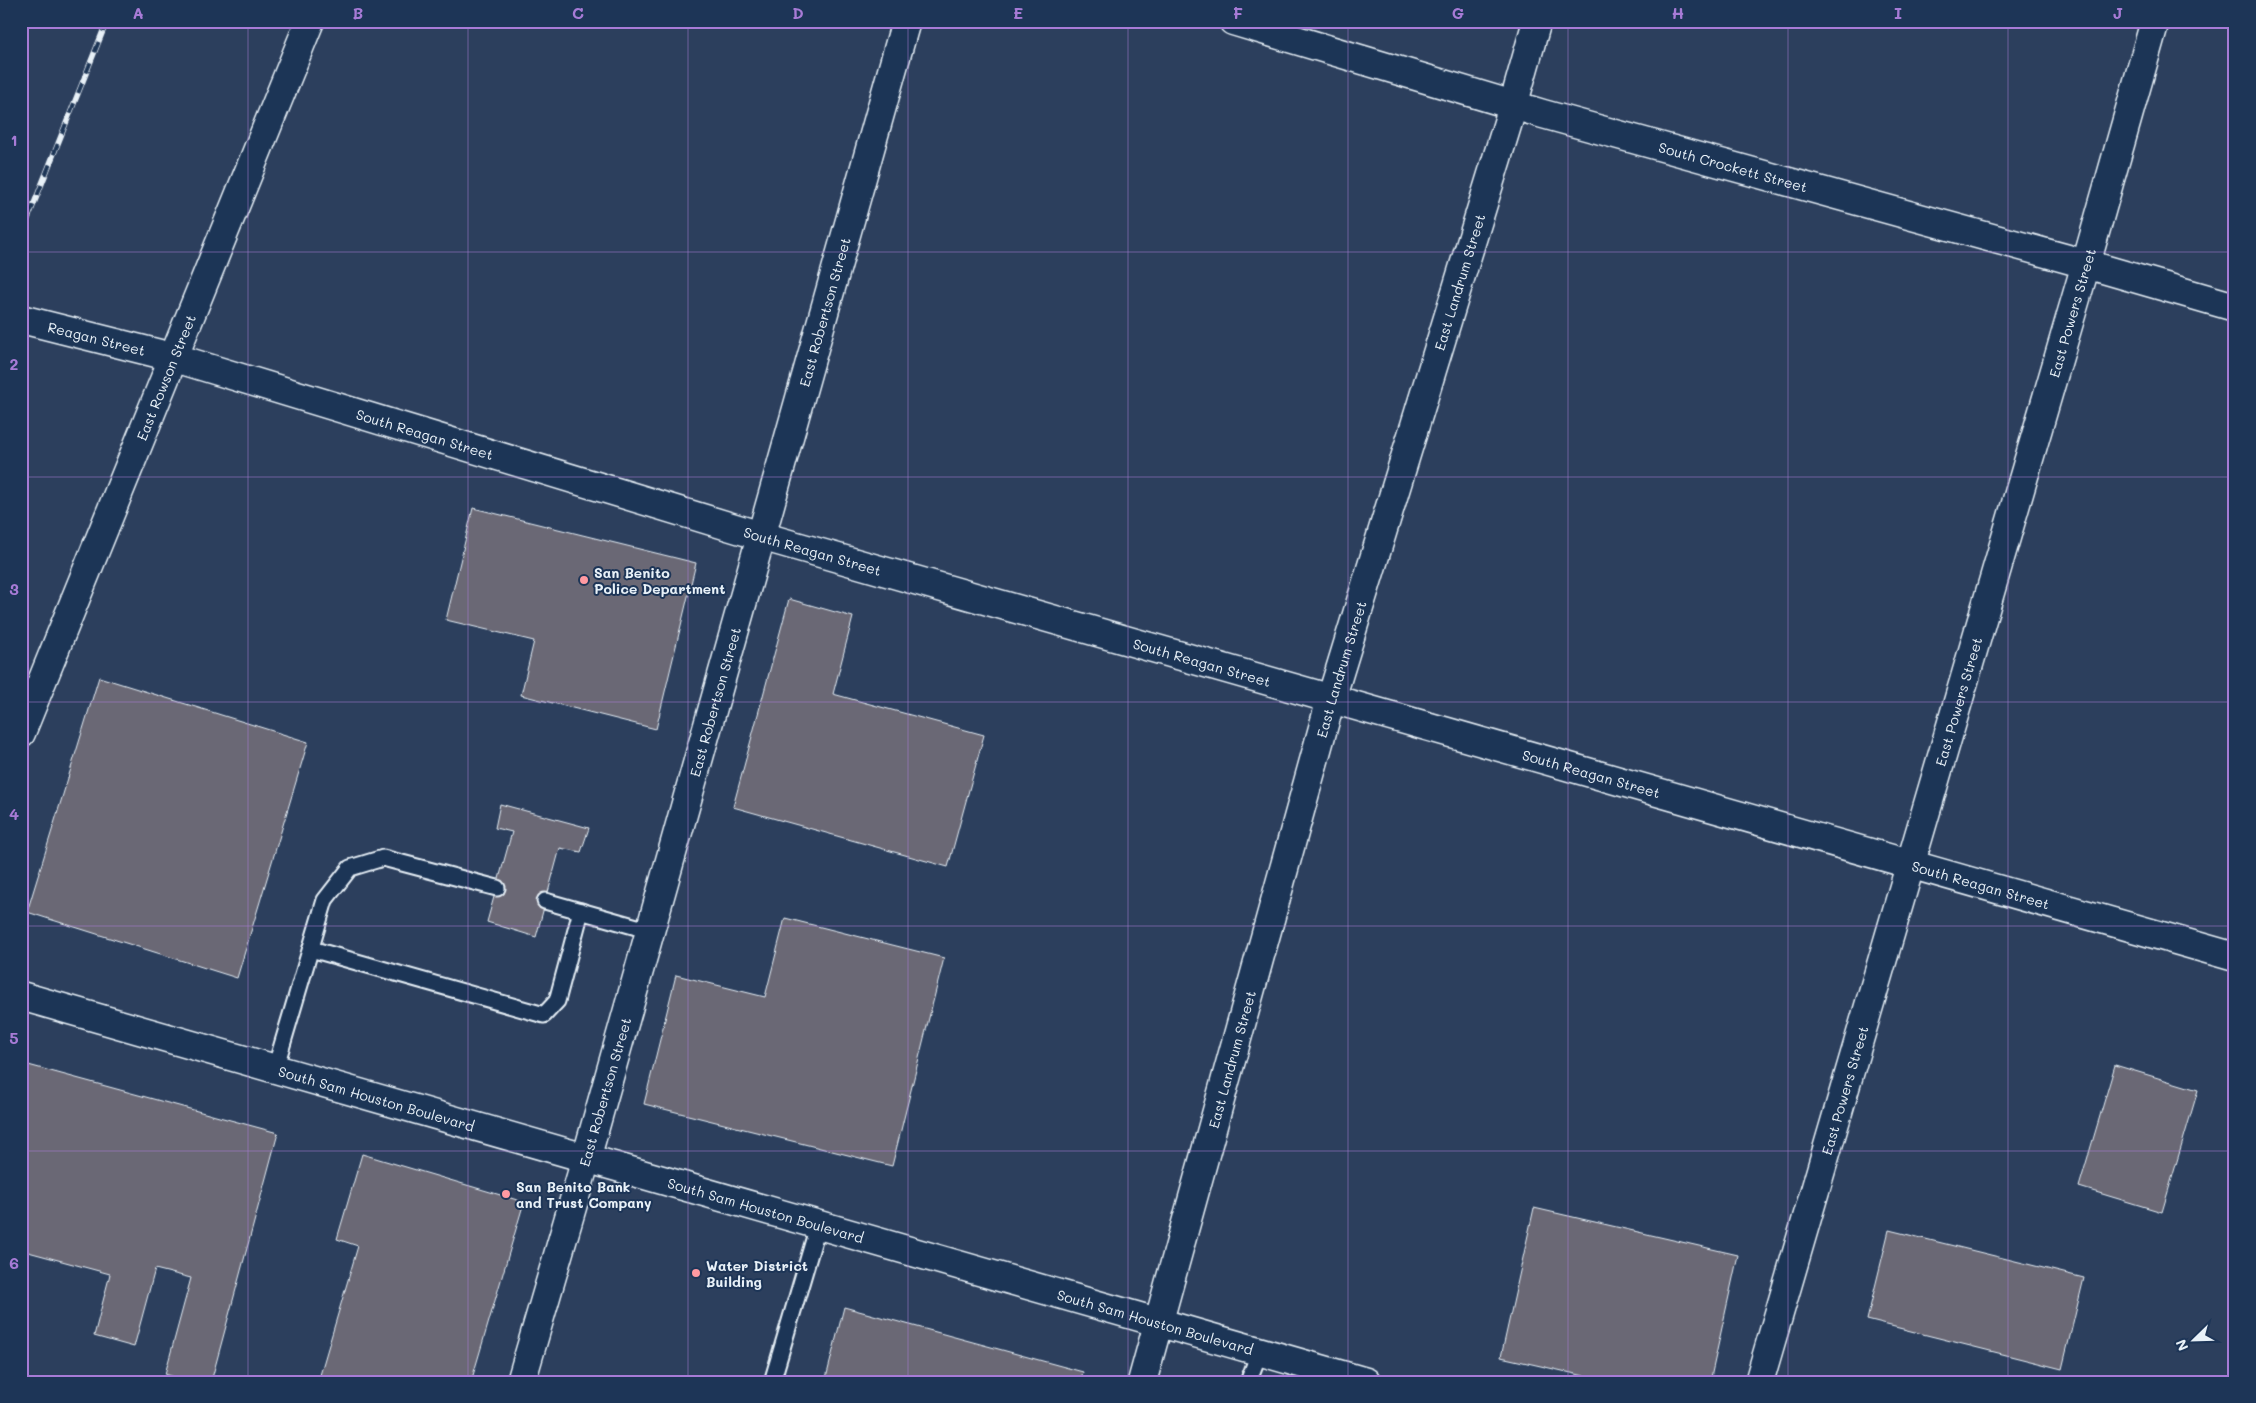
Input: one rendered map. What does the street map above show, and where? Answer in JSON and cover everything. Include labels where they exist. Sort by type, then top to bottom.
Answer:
[{"type":"street","name":"East Rowson Street","points":[[21,733],[310,21]]},
{"type":"street","name":"East Robertson Street","points":[[522,1382],[651,931],[906,21]]},
{"type":"street","name":"South Crockett Street","points":[[1233,21],[1514,106],[2235,307]]},
{"type":"street","name":"East Landrum Street","points":[[1142,1382],[1331,699],[1514,106],[1537,21]]},
{"type":"street","name":"East Powers Street","points":[[1759,1382],[2086,264],[2155,21]]},
{"type":"street","name":"Reagan Street","points":[[21,319],[172,357]]},
{"type":"street","name":"South Reagan Street","points":[[172,357],[761,536],[2235,957]]},
{"type":"street","name":"South Sam Houston Boulevard","points":[[21,996],[818,1226],[1260,1351],[1325,1376],[1366,1382]]},
{"type":"lane","points":[[276,1069],[326,900],[350,868],[383,858],[497,888]]},
{"type":"lane","points":[[545,901],[651,931]]},
{"type":"lane","points":[[311,950],[544,1015],[557,1000],[581,911]]},
{"type":"lane","points":[[772,1382],[818,1226]]},
{"type":"lane","points":[[1248,1382],[1260,1351]]},
{"type":"building","points":[[473,508],[696,563],[656,729],[521,695],[534,641],[446,620]]},
{"type":"building","points":[[789,599],[853,617],[833,694],[984,735],[948,867],[733,807]]},
{"type":"building","points":[[99,677],[308,742],[237,978],[27,912]]},
{"type":"building","points":[[500,804],[589,828],[581,852],[560,848],[536,937],[487,922],[512,832],[495,828]]},
{"type":"building","points":[[785,918],[944,958],[892,1166],[644,1104],[676,975],[765,997]]},
{"type":"building","points":[[21,1063],[278,1133],[211,1382],[191,1382],[165,1374],[191,1278],[155,1269],[134,1347],[94,1336],[110,1274],[21,1250]]},
{"type":"building","points":[[2115,1065],[2198,1090],[2162,1212],[2079,1187]]},
{"type":"building","points":[[362,1154],[524,1202],[471,1382],[318,1382],[358,1246],[337,1239]]},
{"type":"building","points":[[1534,1208],[1738,1255],[1710,1382],[1611,1382],[1501,1357]]},
{"type":"building","points":[[1889,1230],[2084,1278],[2062,1369],[1867,1320]]},
{"type":"building","points":[[844,1307],[1083,1372],[1080,1382],[825,1382]]},
{"type":"railway","points":[[21,236],[107,21]]},
{"type":"place","name":"San Benito Police Department","points":[[584,580]]},
{"type":"place","name":"San Benito Bank and Trust Company","points":[[506,1194]]},
{"type":"place","name":"Water District Building","points":[[696,1273]]}]
